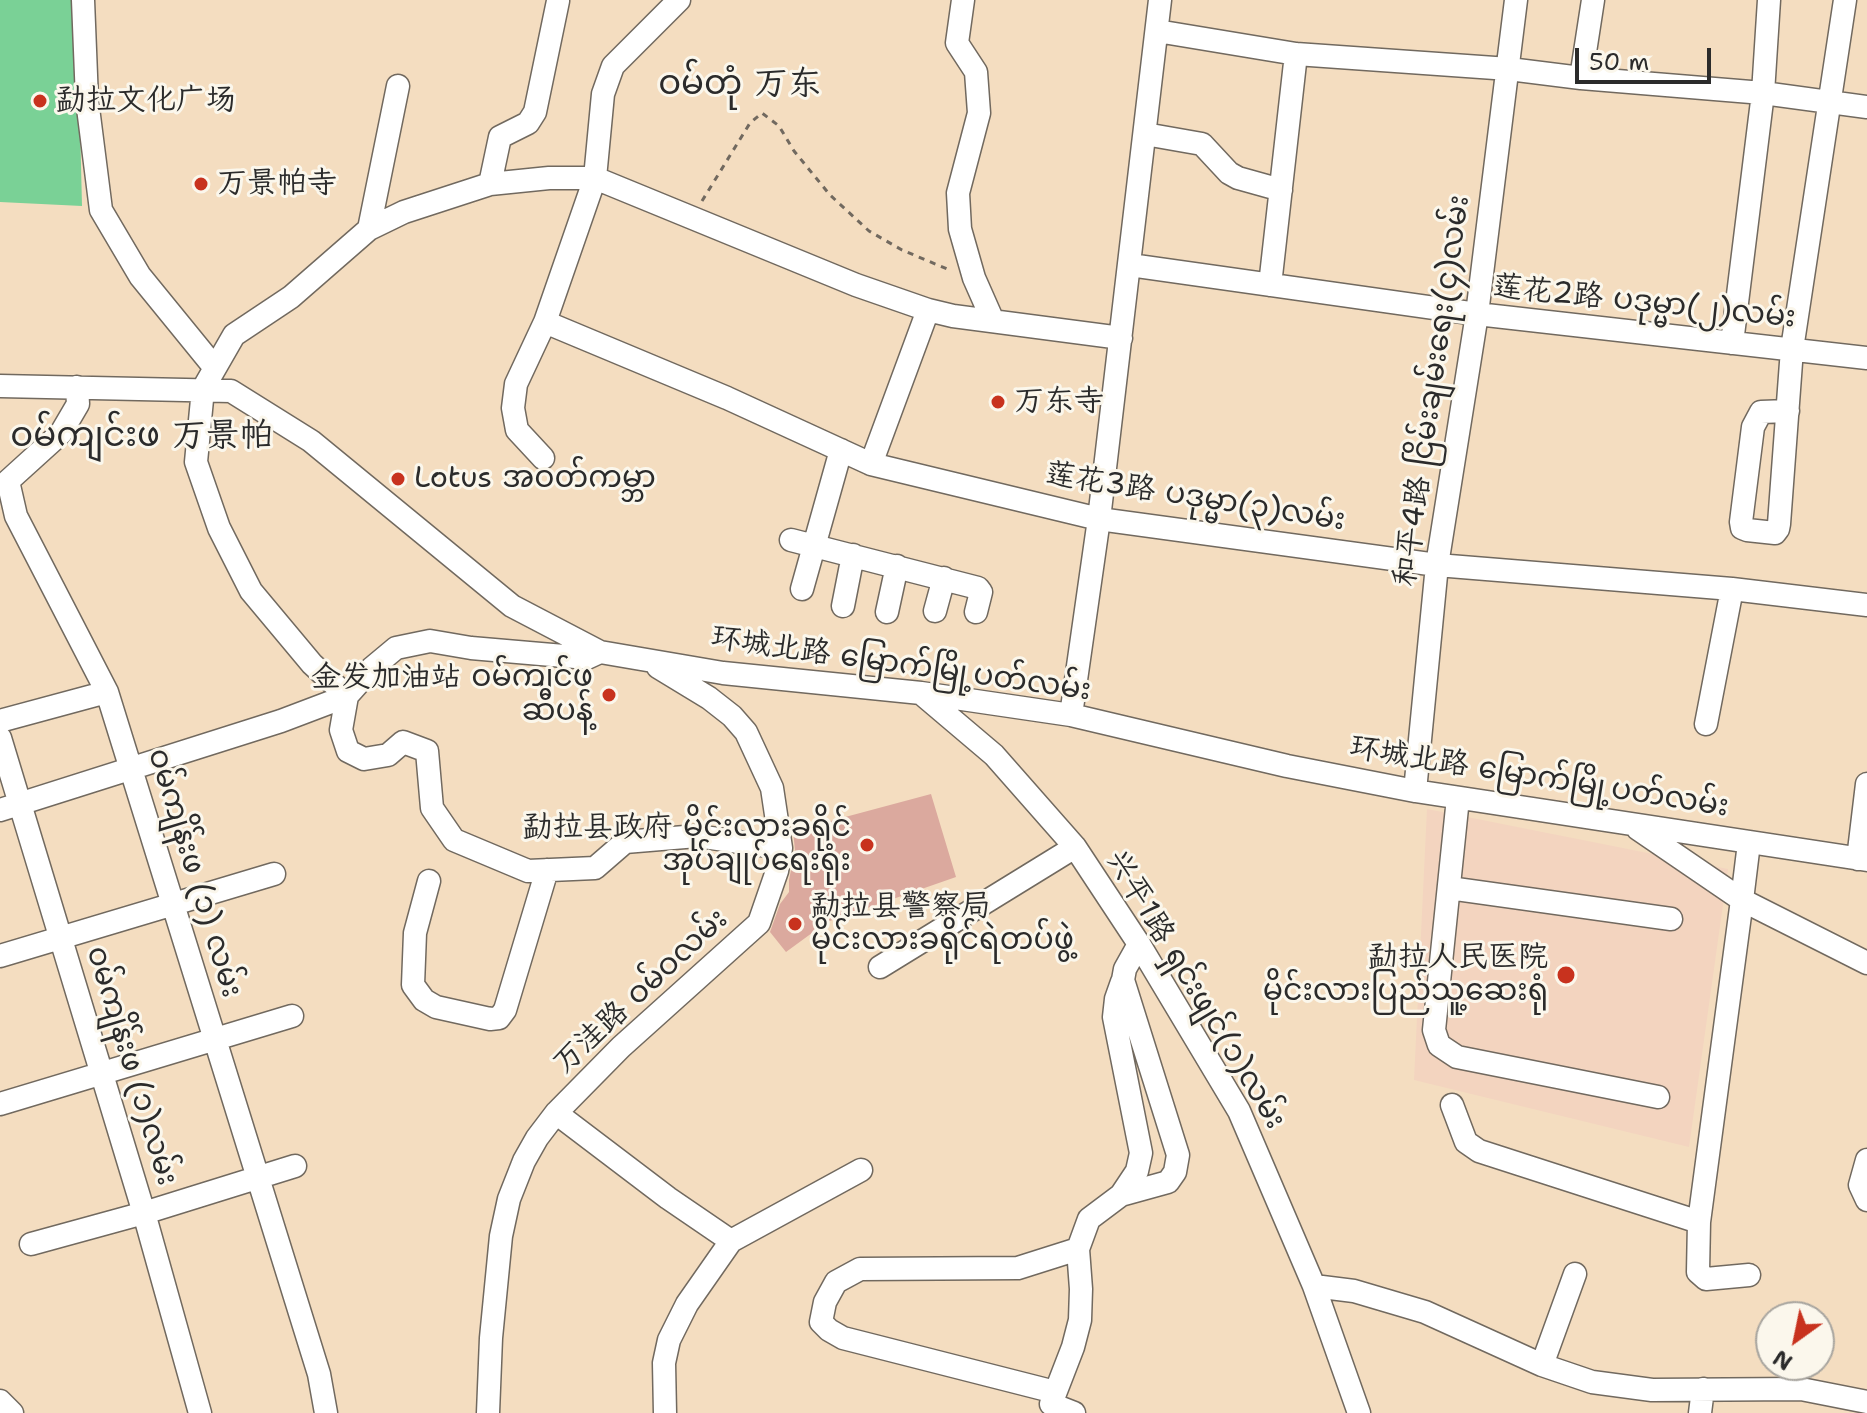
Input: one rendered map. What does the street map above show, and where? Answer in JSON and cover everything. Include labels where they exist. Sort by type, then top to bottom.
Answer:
[{"type":"street","points":[[83,0],[87,100],[101,210],[140,276],[215,368]]},
{"type":"street","points":[[543,458],[517,430],[513,408],[516,384],[545,322],[595,178],[603,94],[613,66],[679,0]]},
{"type":"street","points":[[963,0],[957,43],[976,72],[979,113],[958,193],[960,229],[974,278],[993,321]]},
{"type":"street","points":[[1071,715],[1099,519],[1160,0]]},
{"type":"street","name":"和平4路 ငြိမ်းချမ်းရေး(၄)လမ်း","points":[[1415,791],[1437,565],[1477,314],[1516,0]]},
{"type":"street","points":[[1581,78],[1593,0]]},
{"type":"street","points":[[1732,343],[1763,93],[1769,0]]},
{"type":"street","points":[[1788,411],[1761,412],[1753,427],[1741,522],[1742,528],[1747,530],[1775,533],[1778,529],[1788,411],[1792,349],[1845,0]]},
{"type":"street","points":[[490,184],[500,137],[528,123],[535,112],[558,1]]},
{"type":"street","points":[[1157,31],[1296,54],[1509,69],[1763,93],[1867,107]]},
{"type":"street","points":[[1270,285],[1296,54]]},
{"type":"street","points":[[369,229],[398,86]]},
{"type":"street","points":[[1145,134],[1202,144],[1229,173],[1281,190]]},
{"type":"street","points":[[347,696],[312,664],[251,591],[219,528],[196,462],[203,389],[234,335],[291,297],[369,229],[404,212],[490,184],[549,178],[595,178],[856,285],[928,310],[1121,338]]},
{"type":"street","name":"莲花2路 ပဒုမ္မာ(၂)လမ်း","points":[[1130,265],[1477,314],[1867,358]]},
{"type":"street","points":[[871,464],[928,310]]},
{"type":"street","name":"莲花3路 ပဒုမ္မာ(၃)လမ်း","points":[[545,322],[727,398],[871,464],[1099,519],[1437,565],[1732,589],[1867,605]]},
{"type":"street","name":"环城北路 မြောက်မြို့ပတ်လမ်း","points":[[0,386],[231,391],[311,441],[512,606],[600,652],[723,673],[921,693],[1071,715],[1287,766],[1415,791],[1862,860]]},
{"type":"street","name":"ဝမ်ကျိန်းဖ (၁) လမ်း","points":[[77,387],[78,404],[61,433],[8,481],[16,516],[107,692],[319,1374],[326,1413]]},
{"type":"street","points":[[802,589],[802,543],[841,450]]},
{"type":"street","points":[[802,543],[978,588],[981,592],[976,612]]},
{"type":"street","points":[[843,606],[853,555]]},
{"type":"street","points":[[887,612],[897,566]]},
{"type":"street","points":[[935,611],[944,578]]},
{"type":"street","points":[[1706,724],[1732,589]]},
{"type":"street","points":[[10,807],[281,721],[347,696],[372,668],[396,648],[430,641],[471,648],[587,658],[600,652]]},
{"type":"street","name":"万洼路 ဝမ်ဝလမ်း","points":[[488,1413],[491,1338],[501,1236],[509,1199],[537,1138],[556,1113],[621,1047],[759,923],[768,902],[781,848],[772,788],[746,732],[709,698],[647,660]]},
{"type":"street","points":[[0,721],[107,692]]},
{"type":"street","name":"兴平1路 ရှင်းဖျင်(၁)လမ်း","points":[[921,693],[994,755],[1075,847],[1139,944],[1239,1111],[1314,1286],[1359,1413]]},
{"type":"street","points":[[347,696],[341,730],[348,751],[364,759],[388,755],[403,742],[427,751],[432,808],[454,840],[528,871],[595,868],[625,842],[697,836],[781,848]]},
{"type":"street","name":"ဝမ်ကျိန်းဖ (၁)လမ်း","points":[[0,738],[10,807],[61,939],[144,1213],[200,1413]]},
{"type":"street","points":[[1862,860],[1867,784]]},
{"type":"street","points":[[1458,798],[1434,1030],[1439,1045],[1457,1057],[1658,1097]]},
{"type":"street","points":[[1631,824],[1742,900],[1867,963]]},
{"type":"street","points":[[1749,843],[1699,1222],[1698,1272],[1706,1279],[1749,1275]]},
{"type":"street","points":[[880,967],[1075,847]]},
{"type":"street","points":[[429,881],[415,933],[413,985],[424,1000],[436,1007],[490,1019],[499,1018],[505,1010],[547,870]]},
{"type":"street","points":[[0,956],[274,874]]},
{"type":"street","points":[[1449,888],[1671,919]]},
{"type":"street","points":[[1051,1403],[1080,1320],[1078,1249],[1089,1219],[1121,1195],[1137,1171],[1141,1153],[1114,1017],[1125,969],[1139,944]]},
{"type":"street","points":[[1121,1195],[1168,1182],[1175,1172],[1178,1155],[1123,980]]},
{"type":"street","points":[[0,1104],[292,1016]]},
{"type":"street","points":[[1452,1105],[1466,1142],[1479,1151],[1699,1222]]},
{"type":"street","points":[[556,1113],[668,1198],[731,1241]]},
{"type":"street","points":[[1867,1160],[1860,1185],[1867,1200]]},
{"type":"street","points":[[31,1244],[295,1166]]},
{"type":"street","points":[[665,1413],[664,1363],[669,1340],[687,1304],[731,1241],[861,1170]]},
{"type":"street","points":[[1074,1413],[1051,1403],[843,1338],[821,1322],[825,1302],[836,1282],[860,1269],[1018,1268],[1078,1249]]},
{"type":"street","points":[[1542,1365],[1575,1274]]},
{"type":"street","points":[[1314,1286],[1354,1291],[1425,1312],[1542,1365],[1592,1382],[1652,1390],[1801,1389],[1858,1399]]},
{"type":"street","points":[[1700,1413],[1703,1389]]},
{"type":"street","points":[[0,1401],[12,1413]]},
{"type":"path","points":[[692,218],[750,123],[762,113],[779,126],[794,151],[830,195],[869,231],[902,250],[974,278]]},
{"type":"shaded area","name":"勐拉人民医院 မိုင်းလားပြည်သူ့ဆေးရုံ","points":[[1427,809],[1728,869],[1689,1147],[1414,1080]]},
{"type":"green space","name":"勐拉文化广场","points":[[0,0],[77,0],[82,206],[0,202]]},
{"type":"building","name":"勐拉县政府 မိုင်းလားခရိုင် အုပ်ချုပ်ရေးရုံး","points":[[931,794],[956,877],[827,922],[786,952],[770,932],[780,904],[789,892],[795,850],[793,831]]},
{"type":"place","name":"勐拉文化广场","points":[[40,101]]},
{"type":"place","name":"万景帕寺","points":[[201,184]]},
{"type":"place","name":"万东寺","points":[[998,402]]},
{"type":"place","name":"Lotus အဝတ်ကမ္ဘာ","points":[[398,479]]},
{"type":"place","name":"金发加油站 ဝမ်ကျင်ဖ ဆီပန့်","points":[[609,695]]},
{"type":"place","name":"勐拉县政府 မိုင်းလားခရိုင် အုပ်ချုပ်ရေးရုံး","points":[[867,845]]},
{"type":"place","name":"勐拉县警察局 မိုင်းလားခရိုင်ရဲတပ်ဖွဲ့","points":[[795,924]]},
{"type":"place","name":"勐拉人民医院 မိုင်းလားပြည်သူ့ဆေးရုံ","points":[[1566,975]]},
{"type":"district","name":"ဝမ်တုံ 万东","points":[[740,85]]},
{"type":"district","name":"ဝမ်ကျင်းဖ 万景帕","points":[[142,437]]}]
